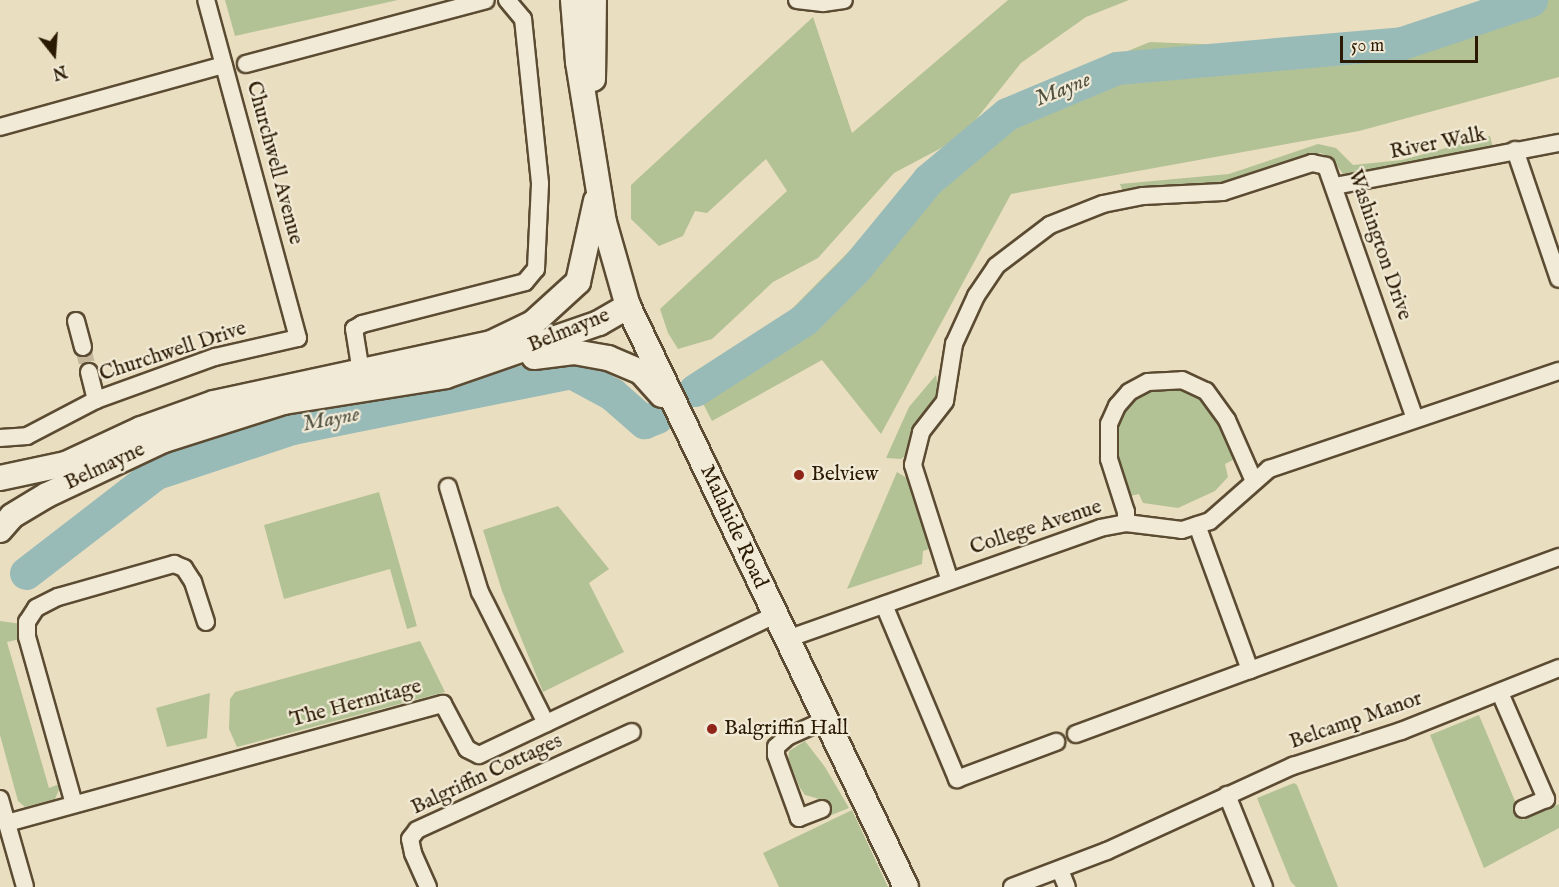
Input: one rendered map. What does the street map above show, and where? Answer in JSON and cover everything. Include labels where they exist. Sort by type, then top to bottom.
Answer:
[{"type":"street","name":"Churchwell Avenue","points":[[206,0],[298,338]]},
{"type":"street","points":[[246,64],[486,0]]},
{"type":"street","points":[[361,372],[354,329],[362,324],[525,282],[536,269],[540,183],[524,31],[518,9],[507,0]]},
{"type":"street","name":"Malahide Road","points":[[573,0],[578,62],[598,189],[628,306],[906,887]]},
{"type":"street","name":"Malahide Road","points":[[593,156],[594,0]]},
{"type":"street","points":[[797,0],[824,3],[844,0]]},
{"type":"street","points":[[0,127],[224,65]]},
{"type":"street","name":"River Walk","points":[[1335,186],[1559,143]]},
{"type":"street","name":"River Walk","points":[[1515,150],[1559,279]]},
{"type":"street","name":"Washington Drive","points":[[950,581],[913,465],[921,432],[945,401],[954,344],[976,296],[996,266],[1050,225],[1103,204],[1143,196],[1223,192],[1316,163],[1326,166],[1335,186],[1415,419]]},
{"type":"street","points":[[478,349],[533,323],[578,282],[598,189]]},
{"type":"street","name":"Belmayne","points":[[0,478],[66,464],[141,429],[214,403],[478,349],[595,311],[628,306]]},
{"type":"street","name":"Belmayne","points":[[0,530],[12,516],[47,495],[164,440],[284,402],[446,376],[598,323],[628,306]]},
{"type":"street","name":"Churchwell Drive","points":[[76,321],[83,347]]},
{"type":"street","name":"Churchwell Drive","points":[[0,438],[27,436],[52,426],[96,400],[215,357],[298,338]]},
{"type":"street","points":[[446,376],[574,352],[608,358],[641,372],[682,418]]},
{"type":"street","name":"College Avenue","points":[[787,639],[1100,528],[1126,524],[1182,530],[1210,521],[1234,503],[1253,479],[1269,469],[1559,371]]},
{"type":"street","name":"Churchwell Drive","points":[[89,372],[96,400]]},
{"type":"street","points":[[1126,524],[1126,512],[1109,459],[1109,424],[1123,399],[1148,382],[1182,380],[1206,391],[1227,420],[1253,479]]},
{"type":"street","points":[[448,487],[480,592],[546,723]]},
{"type":"street","points":[[1197,525],[1250,670]]},
{"type":"street","points":[[1076,734],[1559,557]]},
{"type":"street","points":[[74,804],[27,637],[27,622],[36,608],[58,597],[174,564],[184,568],[193,582],[206,622]]},
{"type":"street","points":[[884,604],[957,779],[1056,742]]},
{"type":"street","name":"The Hermitage","points":[[7,823],[443,704],[467,749],[479,755],[775,615]]},
{"type":"street","name":"Belcamp Manor","points":[[1012,887],[1060,870],[1293,766],[1401,731],[1559,668]]},
{"type":"street","points":[[1500,693],[1546,799],[1523,808]]},
{"type":"street","points":[[822,809],[799,818],[776,755],[776,747],[787,737],[827,719]]},
{"type":"street","name":"Balgriffin Cottages","points":[[428,887],[410,839],[417,830],[632,732]]},
{"type":"street","points":[[1227,795],[1264,887]]},
{"type":"street","points":[[0,799],[25,887]]},
{"type":"street","points":[[1060,870],[1067,887]]},
{"type":"green space","points":[[225,0],[398,0],[235,36]]},
{"type":"green space","points":[[1008,0],[1129,0],[1086,17],[1021,63],[962,137],[894,173],[818,258],[773,282],[712,339],[678,349],[668,333],[660,309],[787,191],[766,159],[707,213],[695,211],[683,236],[659,246],[631,219],[631,185],[813,17],[852,133]]},
{"type":"green space","points":[[1500,0],[1559,0],[1559,77],[1359,131],[1011,194],[881,434],[822,360],[712,421],[692,382],[773,328],[881,219],[947,179],[950,162],[1005,108],[1063,77],[1150,42],[1226,45],[1289,61],[1349,39],[1434,26],[1473,7]]},
{"type":"green space","points":[[1490,136],[1493,148],[1386,170],[1343,174],[1333,160],[1321,153],[1227,184],[1123,192],[1120,184],[1229,174],[1318,144],[1336,148],[1353,165],[1402,160]]},
{"type":"green space","points":[[936,375],[939,391],[915,424],[908,454],[901,459],[886,458],[909,407]]},
{"type":"green space","points":[[1156,389],[1179,390],[1198,395],[1213,411],[1235,459],[1225,464],[1228,477],[1215,491],[1178,508],[1143,503],[1139,494],[1130,496],[1114,454],[1113,438],[1121,414],[1137,398]]},
{"type":"green space","points":[[897,472],[907,478],[929,549],[923,551],[922,564],[847,589]]},
{"type":"green space","points":[[379,492],[417,626],[407,629],[390,569],[284,599],[264,525]]},
{"type":"green space","points":[[558,506],[609,569],[589,583],[624,652],[543,692],[502,591],[483,530]]},
{"type":"green space","points":[[0,621],[22,624],[20,639],[7,642],[49,788],[62,783],[55,799],[25,807],[18,801],[0,735]]},
{"type":"green space","points":[[420,641],[445,692],[237,747],[229,729],[230,699],[235,692]]},
{"type":"green space","points":[[210,693],[207,738],[167,747],[156,708]]},
{"type":"green space","points":[[1479,715],[1523,820],[1559,804],[1559,828],[1484,868],[1430,735]]},
{"type":"green space","points":[[805,741],[825,767],[849,808],[829,816],[823,800],[805,795],[800,788],[788,760],[789,751]]},
{"type":"green space","points":[[1294,783],[1297,785],[1338,887],[1296,887],[1291,882],[1257,798]]},
{"type":"green space","points":[[852,810],[888,887],[779,887],[763,853]]},
{"type":"waterway","name":"Mayne","points":[[695,390],[805,319],[855,269],[928,180],[1007,114],[1117,68],[1402,43],[1531,0]]},
{"type":"waterway","name":"Mayne","points":[[26,573],[156,473],[292,428],[571,372],[612,394],[644,422],[657,417]]},
{"type":"tunnel","points":[[83,347],[89,372]]},
{"type":"place","name":"Belview","points":[[799,475]]},
{"type":"place","name":"Balgriffin Hall","points":[[712,729]]}]
